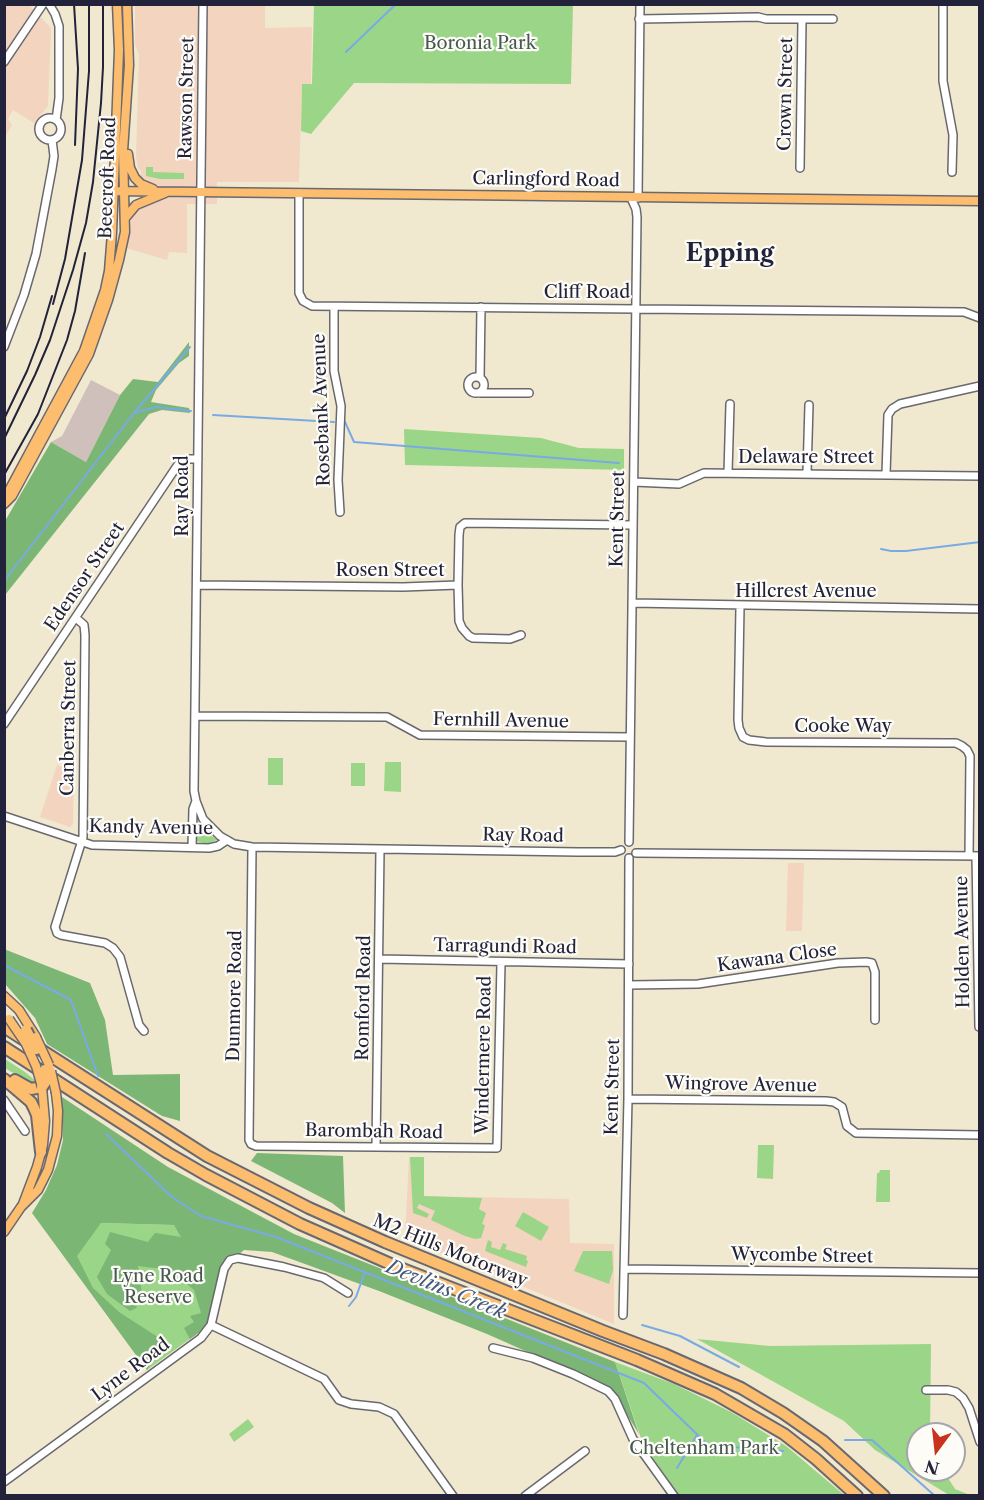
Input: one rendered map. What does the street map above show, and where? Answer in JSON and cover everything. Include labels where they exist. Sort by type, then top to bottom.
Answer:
[{"type":"highway","name":"M2 Hills Motorway","points":[[6,1020],[177,1138],[290,1199],[385,1242],[664,1354],[741,1388],[783,1413],[823,1441],[884,1496]]},
{"type":"highway","points":[[4,1073],[31,1089],[42,1087],[46,1081],[45,1070],[26,1025]]},
{"type":"highway","name":"M2 Hills Motorway","points":[[4,1047],[168,1153],[300,1224],[395,1266],[637,1360],[715,1394],[784,1434],[816,1458],[857,1496]]},
{"type":"highway","points":[[4,1079],[31,1102],[37,1114],[41,1152]]},
{"type":"main road","name":"Beecroft Road","points":[[4,502],[76,367],[95,322],[109,271],[119,50],[117,4]]},
{"type":"main road","name":"Beecroft Road","points":[[4,502],[12,496],[89,354],[116,274],[125,225],[125,132],[129,51],[127,4]]},
{"type":"main road","points":[[125,132],[130,168],[135,178],[146,187],[168,192]]},
{"type":"main road","name":"Carlingford Road","points":[[113,191],[980,201]]},
{"type":"main road","points":[[125,225],[125,217],[136,205],[168,192]]},
{"type":"main road","points":[[4,996],[36,1037],[50,1068],[58,1111],[57,1136],[48,1170],[38,1191],[21,1207],[4,1232]]},
{"type":"main road","points":[[6,1020],[26,1044],[36,1066],[42,1087],[45,1121],[41,1152],[21,1207]]},
{"type":"street","points":[[4,62],[43,4]]},
{"type":"street","points":[[49,4],[59,26],[56,120],[61,131],[58,137],[52,140],[42,137],[40,127],[46,119],[56,120]]},
{"type":"street","name":"Rawson Street","points":[[201,192],[203,4]]},
{"type":"street","name":"Kent Street","points":[[629,842],[637,217],[634,198],[640,4]]},
{"type":"street","points":[[943,4],[943,81],[953,135],[952,172]]},
{"type":"street","points":[[639,19],[758,17],[766,20],[833,19]]},
{"type":"street","name":"Crown Street","points":[[800,168],[802,20]]},
{"type":"street","points":[[4,347],[24,295],[36,254],[54,162],[52,140]]},
{"type":"street","name":"Ray Road","points":[[201,192],[194,778],[196,801],[208,825],[227,840],[239,846],[252,847],[578,852],[621,850]]},
{"type":"street","name":"Cliff Road","points":[[298,193],[300,298],[312,306],[964,312],[980,318]]},
{"type":"street","name":"Rosebank Avenue","points":[[334,307],[334,371],[340,406],[338,480],[340,512]]},
{"type":"street","points":[[480,393],[484,387],[480,378],[481,307]]},
{"type":"street","points":[[480,378],[470,379],[467,386],[471,393],[529,393]]},
{"type":"street","points":[[886,474],[888,415],[892,409],[900,404],[980,386]]},
{"type":"street","points":[[728,473],[730,404]]},
{"type":"street","points":[[807,473],[809,405]]},
{"type":"street","name":"Edensor Street","points":[[4,724],[177,466],[182,461],[198,459]]},
{"type":"street","name":"Delaware Street","points":[[634,482],[679,484],[704,473],[980,476]]},
{"type":"street","name":"Rosen Street","points":[[197,585],[403,587],[458,585],[459,535],[460,527],[465,524],[632,525]]},
{"type":"street","points":[[458,585],[459,621],[469,636],[510,639],[521,635]]},
{"type":"street","name":"Hillcrest Avenue","points":[[632,603],[740,607],[980,609]]},
{"type":"street","name":"Cooke Way","points":[[740,607],[738,720],[743,737],[749,741],[766,742],[956,743],[962,746],[970,756],[975,856]]},
{"type":"street","name":"Canberra Street","points":[[76,618],[84,625],[85,635],[82,842],[55,923],[56,930],[61,935],[105,943],[113,948],[120,957],[139,1025],[144,1031]]},
{"type":"street","name":"Fernhill Avenue","points":[[196,716],[387,717],[420,735],[630,737]]},
{"type":"street","name":"Ray Road","points":[[192,847],[193,809],[196,801]]},
{"type":"street","name":"Kandy Avenue","points":[[4,816],[92,845],[214,848],[227,840]]},
{"type":"street","points":[[636,853],[636,846],[629,842],[624,843],[621,850],[622,855],[629,858],[636,853],[975,856]]},
{"type":"street","name":"Dunmore Road","points":[[251,1144],[249,1140],[252,847]]},
{"type":"street","name":"Romford Road","points":[[376,1147],[380,849]]},
{"type":"street","name":"Holden Avenue","points":[[975,856],[979,1027]]},
{"type":"street","name":"Kent Street","points":[[623,1315],[628,1099],[629,858]]},
{"type":"street","name":"Tarragundi Road","points":[[380,960],[629,964]]},
{"type":"street","name":"Kawana Close","points":[[629,985],[698,984],[838,963],[866,962],[872,963],[875,972],[875,1020]]},
{"type":"street","name":"Windermere Road","points":[[497,1148],[501,963]]},
{"type":"street","name":"Wingrove Avenue","points":[[628,1099],[826,1101],[834,1102],[842,1107],[848,1126],[856,1133],[980,1135]]},
{"type":"street","points":[[4,1100],[25,1131]]},
{"type":"street","name":"Barombah Road","points":[[251,1144],[256,1146],[497,1148]]},
{"type":"street","points":[[348,1293],[324,1278],[238,1258],[230,1260],[224,1269],[211,1325],[324,1379],[339,1400],[345,1403],[379,1407],[394,1414],[453,1496]]},
{"type":"street","name":"Wycombe Street","points":[[624,1269],[980,1273]]},
{"type":"street","name":"Lyne Road","points":[[4,1482],[201,1338],[211,1325]]},
{"type":"street","points":[[493,1348],[533,1358],[608,1391],[626,1420],[633,1439],[674,1496]]},
{"type":"street","points":[[926,1390],[948,1390],[956,1392],[963,1398],[969,1408],[980,1442]]},
{"type":"street","points":[[525,1496],[585,1451]]},
{"type":"shaded area","points":[[5,5],[32,5],[31,7],[51,28],[51,31],[48,106],[34,123],[13,110],[8,119],[12,125],[5,137]]},
{"type":"shaded area","points":[[135,5],[265,5],[265,28],[312,27],[311,84],[302,84],[299,182],[217,182],[217,204],[187,204],[187,253],[169,252],[167,260],[126,248],[132,216],[139,210],[141,171],[138,168],[136,156],[139,55],[135,45]]},
{"type":"shaded area","points":[[91,380],[120,395],[86,462],[51,442],[62,436]]},
{"type":"shaded area","points":[[57,765],[74,771],[73,824],[70,827],[40,817]]},
{"type":"shaded area","points":[[788,863],[804,863],[802,931],[786,931]]},
{"type":"shaded area","points":[[409,1157],[424,1157],[424,1196],[569,1199],[570,1243],[614,1244],[614,1324],[405,1238]]},
{"type":"green space","name":"Boronia Park","points":[[314,5],[573,5],[571,84],[354,83],[311,134],[301,131],[302,84],[312,84]]},
{"type":"green space","points":[[146,167],[153,167],[153,172],[184,173],[184,179],[160,179],[146,176]]},
{"type":"green space","points":[[189,342],[189,356],[179,363],[156,390],[151,402],[189,408],[190,413],[162,410],[149,414],[5,595],[5,521],[51,442],[86,462],[120,395],[133,379],[158,382]]},
{"type":"green space","points":[[404,429],[541,438],[579,448],[624,449],[624,470],[405,465]]},
{"type":"green space","points":[[268,758],[283,758],[283,785],[268,785]]},
{"type":"green space","points":[[385,762],[401,762],[401,792],[384,791]]},
{"type":"green space","points":[[351,763],[365,763],[365,786],[351,786]]},
{"type":"green space","points":[[196,819],[205,831],[217,840],[207,844],[196,841]]},
{"type":"green space","points":[[4,949],[90,983],[105,1020],[113,1075],[180,1074],[180,1121],[162,1116],[47,1044],[35,1018],[5,984]]},
{"type":"green space","points":[[5,1059],[25,1072],[36,1081],[36,1084],[31,1084],[5,1068]]},
{"type":"green space","points":[[62,1097],[168,1167],[294,1234],[615,1362],[639,1434],[611,1389],[487,1334],[272,1252],[244,1250],[230,1262],[205,1328],[190,1339],[184,1328],[194,1322],[190,1316],[201,1313],[194,1290],[178,1271],[138,1266],[142,1295],[136,1308],[130,1311],[107,1294],[97,1277],[111,1250],[105,1244],[110,1232],[148,1242],[155,1233],[181,1237],[174,1225],[101,1223],[77,1256],[93,1288],[119,1312],[164,1341],[147,1370],[32,1213],[57,1165],[63,1140]]},
{"type":"green space","points":[[758,1145],[774,1145],[773,1179],[757,1178]]},
{"type":"green space","points":[[257,1153],[343,1156],[345,1213],[332,1203],[251,1161]]},
{"type":"green space","points":[[410,1157],[424,1157],[424,1196],[482,1198],[479,1209],[486,1213],[481,1238],[465,1236],[431,1220],[435,1211],[419,1204],[417,1208],[429,1214],[427,1218],[413,1213]]},
{"type":"green space","points":[[880,1170],[890,1170],[890,1202],[876,1202],[877,1173]]},
{"type":"green space","points":[[523,1212],[549,1227],[541,1241],[515,1226]]},
{"type":"green space","name":"Lyne Road Reserve","points":[[101,1223],[174,1225],[215,1262],[205,1328],[147,1370],[59,1249]]},
{"type":"green space","points":[[488,1240],[492,1242],[491,1247],[500,1250],[503,1243],[507,1245],[505,1249],[527,1256],[526,1267],[485,1251]]},
{"type":"green space","points":[[583,1251],[612,1251],[613,1270],[609,1284],[574,1271]]},
{"type":"green space","points":[[697,1339],[770,1346],[931,1344],[930,1422],[906,1422],[906,1469],[875,1450],[844,1421]]},
{"type":"green space","name":"Cheltenham Park","points":[[615,1362],[674,1384],[731,1412],[786,1446],[844,1495],[679,1495],[643,1444]]},
{"type":"green space","points":[[248,1419],[254,1427],[234,1442],[229,1434]]},
{"type":"green space","points":[[928,1482],[951,1482],[955,1489],[970,1495],[949,1495]]},
{"type":"waterway","points":[[346,52],[396,4]]},
{"type":"waterway","points":[[4,581],[134,413],[190,347]]},
{"type":"waterway","points":[[134,413],[156,407],[191,411]]},
{"type":"waterway","points":[[213,415],[334,422]]},
{"type":"waterway","points":[[345,422],[354,442],[619,463]]},
{"type":"waterway","points":[[881,549],[906,551],[980,542]]},
{"type":"waterway","name":"Devlins Creek","points":[[4,965],[71,1000],[98,1076]]},
{"type":"waterway","name":"Devlins Creek","points":[[106,1134],[172,1197],[201,1216],[276,1237],[644,1383],[708,1445],[783,1451]]},
{"type":"waterway","points":[[349,1306],[356,1297],[365,1272]]},
{"type":"waterway","points":[[642,1325],[680,1336],[739,1367]]},
{"type":"waterway","points":[[677,1468],[697,1435]]},
{"type":"waterway","name":"Devlins Creek","points":[[845,1440],[872,1440],[935,1496]]},
{"type":"railway","points":[[74,4],[78,69],[75,145]]},
{"type":"railway","points":[[53,304],[65,259],[82,160],[89,71],[89,4]]},
{"type":"railway","points":[[4,439],[50,340],[86,223],[93,182],[101,103],[103,4]]},
{"type":"railway","points":[[4,475],[38,414],[67,340],[75,311],[85,253]]},
{"type":"railway","points":[[4,419],[27,371],[52,296]]},
{"type":"district","name":"Epping","points":[[730,254]]}]
